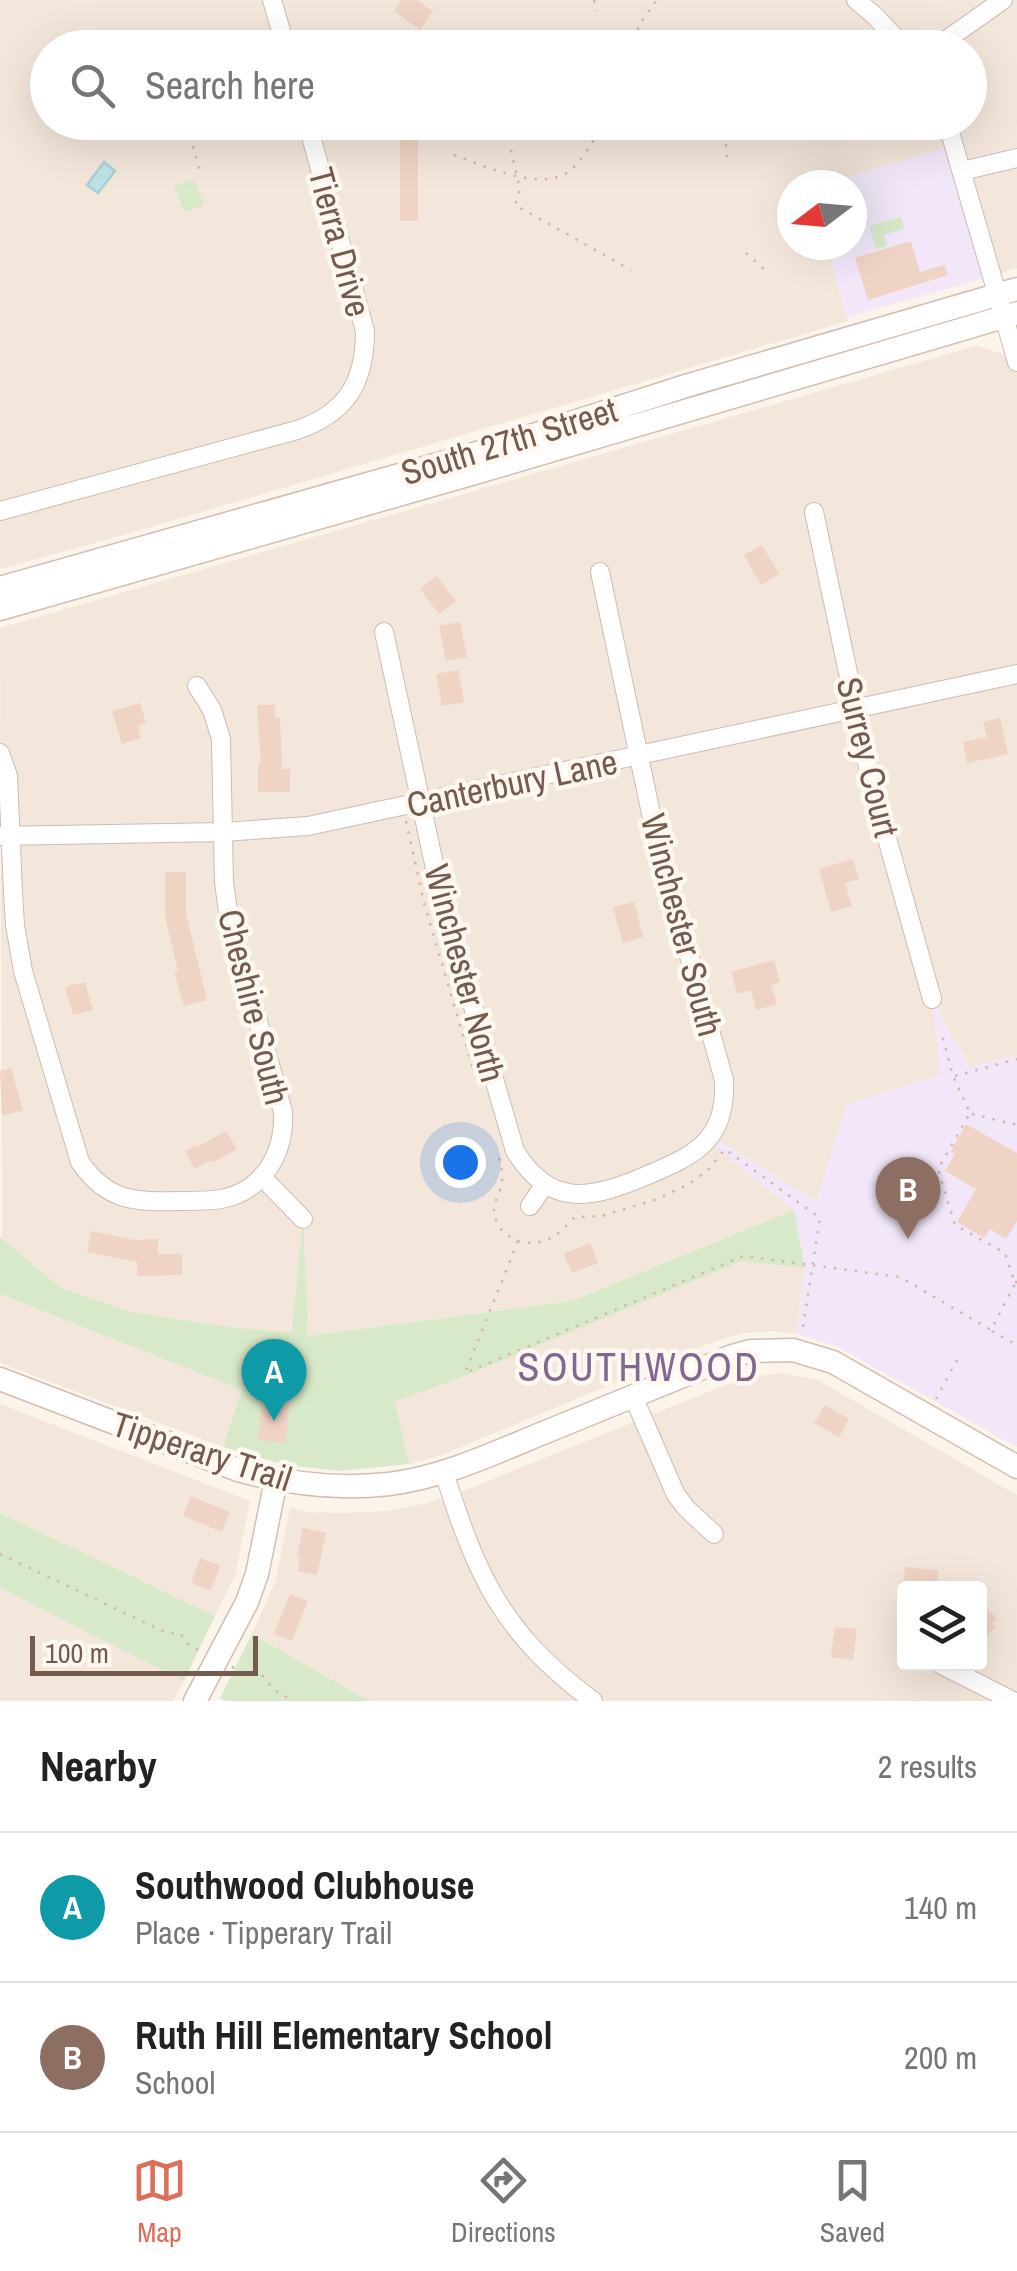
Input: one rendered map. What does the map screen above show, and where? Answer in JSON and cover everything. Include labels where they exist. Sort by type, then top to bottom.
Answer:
[{"type":"main road","name":"South 27th Street","points":[[0,588],[465,456],[690,385],[1009,303]]},
{"type":"main road","name":"South 27th Street","points":[[0,609],[530,458],[1009,303]]},
{"type":"main road","name":"Tipperary Trail","points":[[0,1379],[238,1470],[314,1486],[353,1487],[391,1484],[444,1472],[732,1356],[750,1351],[792,1350],[833,1362],[1017,1467]]},
{"type":"main road","points":[[195,1701],[247,1602],[257,1574],[276,1480]]},
{"type":"street","points":[[272,0],[281,30]]},
{"type":"street","points":[[856,0],[888,30]]},
{"type":"street","points":[[960,30],[1003,0]]},
{"type":"street","name":"Tierra Drive","points":[[0,510],[319,422],[344,402],[354,386],[365,350],[363,316],[312,140]]},
{"type":"street","points":[[953,140],[1009,303],[1017,362]]},
{"type":"street","points":[[962,171],[1017,158]]},
{"type":"street","name":"Surrey Court","points":[[814,512],[871,781],[932,999]]},
{"type":"street","name":"Winchester South","points":[[545,1184],[561,1192],[594,1194],[684,1160],[708,1140],[725,1099],[724,1080],[657,842],[600,572]]},
{"type":"street","name":"Winchester North","points":[[384,632],[442,896],[511,1140],[523,1164],[545,1184]]},
{"type":"street","name":"Canterbury Lane","points":[[6,836],[223,832],[308,826],[1017,674]]},
{"type":"street","name":"Cheshire South","points":[[197,686],[212,710],[221,739],[228,912],[282,1112],[280,1146],[262,1177]]},
{"type":"street","points":[[0,753],[8,776],[6,836],[24,971],[80,1162],[98,1184],[123,1198],[138,1201],[224,1199],[250,1188],[262,1177],[303,1219]]},
{"type":"street","points":[[530,1206],[545,1184]]},
{"type":"street","points":[[633,1396],[676,1494],[714,1534]]},
{"type":"street","points":[[444,1472],[463,1532],[493,1596],[536,1653],[593,1701]]},
{"type":"street","points":[[954,1671],[1013,1701]]},
{"type":"path","points":[[594,0],[596,11]]},
{"type":"path","points":[[638,30],[657,0]]},
{"type":"path","points":[[454,156],[540,179],[563,176],[593,140]]},
{"type":"path","points":[[726,140],[727,157]]},
{"type":"path","points":[[193,146],[200,171]]},
{"type":"path","points":[[512,150],[520,189],[515,204],[630,270]]},
{"type":"path","points":[[746,253],[764,269]]},
{"type":"path","points":[[406,819],[424,904],[475,1076]]},
{"type":"path","points":[[942,1034],[970,1113]]},
{"type":"path","points":[[954,1076],[1017,1059]]},
{"type":"path","points":[[970,1113],[1017,1125]]},
{"type":"path","points":[[970,1113],[938,1169],[955,1225],[1006,1253],[1016,1284],[991,1330]]},
{"type":"path","points":[[497,1153],[503,1172],[494,1212],[500,1228],[507,1236],[534,1244],[560,1232],[574,1217],[602,1216],[657,1200],[690,1184],[707,1171],[725,1148],[820,1218],[801,1337]]},
{"type":"path","points":[[518,1240],[465,1372],[743,1256],[900,1277],[1017,1345]]},
{"type":"path","points":[[974,1328],[978,1322]]},
{"type":"path","points":[[935,1400],[957,1360]]},
{"type":"path","points":[[0,1554],[167,1633],[180,1633],[189,1645],[244,1673],[264,1676],[274,1689],[293,1701]]},
{"type":"shaded area","points":[[0,0],[857,0],[866,8],[874,0],[1017,0],[1017,268],[992,276],[954,146],[867,172],[777,170],[777,260],[831,260],[848,321],[0,569]]},
{"type":"shaded area","points":[[954,145],[992,276],[847,317],[831,260],[867,260],[867,171]]},
{"type":"shaded area","points":[[976,346],[1016,358],[1017,362],[1017,1055],[970,1067],[934,1002],[940,1075],[847,1104],[816,1203],[709,1141],[794,1210],[572,1301],[307,1336],[303,1230],[293,1332],[236,1328],[131,1312],[61,1288],[2,1239],[0,628]]},
{"type":"shaded area","points":[[932,999],[970,1067],[1017,1055],[1017,1447],[836,1346],[796,1334],[805,1268],[794,1210],[708,1141],[711,1136],[816,1202],[847,1104],[940,1075]]},
{"type":"shaded area","points":[[742,1261],[805,1268],[796,1334],[742,1333],[705,1345],[442,1455],[409,1464],[395,1402]]},
{"type":"shaded area","points":[[0,1294],[242,1390],[223,1447],[0,1363]]},
{"type":"shaded area","points":[[782,1373],[818,1380],[1017,1495],[1017,1701],[369,1701],[252,1634],[276,1580],[290,1508],[309,1512],[388,1511],[468,1489],[743,1378]]},
{"type":"shaded area","points":[[0,1404],[250,1501],[235,1576],[215,1616],[0,1513]]},
{"type":"shaded area","points":[[0,1588],[184,1681],[173,1701],[0,1701]]},
{"type":"green space","points":[[194,179],[204,205],[184,212],[174,186]]},
{"type":"green space","points":[[901,217],[904,229],[884,235],[887,246],[876,249],[869,226]]},
{"type":"green space","points":[[794,1210],[805,1268],[742,1261],[395,1402],[409,1464],[341,1471],[285,1465],[223,1447],[242,1390],[0,1294],[0,1237],[61,1288],[131,1312],[292,1332],[303,1219],[308,1336],[572,1301]]},
{"type":"green space","points":[[0,1513],[215,1616],[184,1681],[0,1588]]},
{"type":"green space","points":[[252,1634],[369,1701],[220,1698]]},
{"type":"water","points":[[104,162],[115,171],[98,193],[87,185]]},
{"type":"building","points":[[401,0],[417,0],[433,11],[420,30],[394,11]]},
{"type":"building","points":[[400,140],[418,140],[418,221],[400,221]]},
{"type":"building","points":[[911,241],[920,272],[944,265],[948,275],[868,300],[856,260],[867,260],[867,254]]},
{"type":"building","points":[[762,545],[779,574],[761,585],[744,555]]},
{"type":"building","points":[[437,576],[456,601],[439,614],[420,589]]},
{"type":"building","points":[[460,622],[467,657],[446,661],[439,626]]},
{"type":"building","points":[[458,670],[464,702],[442,706],[436,674]]},
{"type":"building","points":[[140,703],[146,723],[138,726],[141,738],[122,744],[112,711]]},
{"type":"building","points":[[257,705],[275,705],[275,718],[280,718],[282,769],[290,769],[290,792],[258,792],[261,763]]},
{"type":"building","points":[[1000,718],[1008,754],[967,763],[963,742],[987,737],[983,722]]},
{"type":"building","points":[[853,859],[859,879],[845,883],[852,906],[831,912],[819,869]]},
{"type":"building","points":[[165,872],[186,872],[186,914],[207,1000],[184,1006],[165,916]]},
{"type":"building","points":[[634,902],[643,937],[623,943],[613,907]]},
{"type":"building","points":[[774,960],[780,982],[771,985],[777,1004],[756,1010],[751,990],[737,994],[731,972]]},
{"type":"building","points":[[85,982],[93,1010],[73,1015],[65,987]]},
{"type":"building","points":[[11,1068],[23,1110],[2,1116],[0,1071]]},
{"type":"building","points":[[966,1124],[1017,1153],[1017,1221],[1006,1239],[990,1229],[984,1238],[957,1222],[976,1189],[945,1171]]},
{"type":"building","points":[[226,1131],[237,1149],[195,1169],[185,1151]]},
{"type":"building","points":[[91,1231],[135,1240],[158,1239],[158,1254],[182,1254],[182,1275],[137,1276],[137,1262],[87,1252]]},
{"type":"building","points":[[590,1243],[598,1263],[572,1273],[564,1254]]},
{"type":"building","points":[[262,1398],[290,1401],[285,1443],[258,1440]]},
{"type":"building","points":[[825,1405],[849,1419],[839,1437],[814,1423]]},
{"type":"building","points":[[191,1496],[230,1512],[222,1532],[183,1516]]},
{"type":"building","points":[[303,1528],[326,1533],[317,1575],[298,1571]]},
{"type":"building","points":[[200,1558],[220,1566],[211,1591],[191,1583]]},
{"type":"building","points":[[905,1567],[938,1570],[937,1581],[904,1581]]},
{"type":"building","points":[[290,1594],[308,1601],[292,1641],[274,1634]]},
{"type":"building","points":[[987,1608],[997,1619],[992,1623],[996,1627],[987,1635]]},
{"type":"building","points":[[835,1627],[857,1629],[853,1660],[831,1657]]},
{"type":"place","name":"Ruth Hill Elementary School","points":[[908,1239]]},
{"type":"place","name":"Southwood Clubhouse","points":[[274,1421]]},
{"type":"district","name":"SOUTHWOOD","points":[[639,1366]]}]
